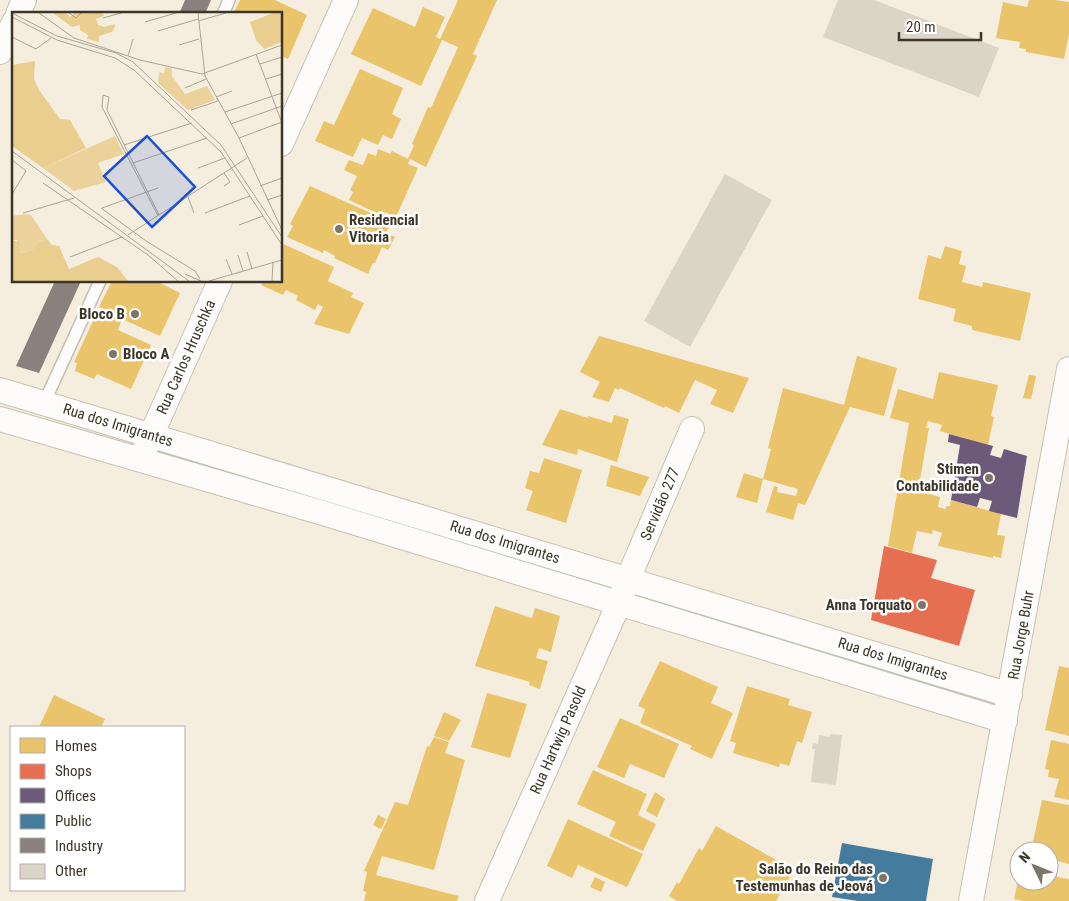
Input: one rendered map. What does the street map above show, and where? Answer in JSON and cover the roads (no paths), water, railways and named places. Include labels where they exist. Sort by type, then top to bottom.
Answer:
[{"type":"street","points":[[19,12],[24,0]]},
{"type":"street","points":[[282,142],[346,0]]},
{"type":"street","points":[[0,52],[12,26]]},
{"type":"street","name":"Rua Carlos Hruschka","points":[[140,460],[220,282]]},
{"type":"street","name":"Rua Jorge Buhr","points":[[971,901],[1069,369]]},
{"type":"street","name":"Rua dos Imigrantes","points":[[0,390],[151,434],[1010,695]]},
{"type":"street","name":"Rua dos Imigrantes","points":[[0,419],[323,513],[1005,721]]},
{"type":"street","name":"Servidão 277","points":[[628,579],[692,429]]},
{"type":"street","points":[[323,513],[329,489]]},
{"type":"street","name":"Rua Hartwig Pasold","points":[[487,901],[628,579]]},
{"type":"lane","points":[[224,12],[229,0]]},
{"type":"lane","points":[[44,403],[100,282]]},
{"type":"place","name":"Residencial Vitoria","points":[[339,229]]},
{"type":"place","name":"Bloco B","points":[[135,314]]},
{"type":"place","name":"Bloco A","points":[[113,354]]},
{"type":"place","name":"Stimen Contabilidade","points":[[989,478]]},
{"type":"place","name":"Anna Torquato","points":[[922,605]]},
{"type":"place","name":"Salão do Reino das Testemunhas de Jeová","points":[[883,878]]}]
